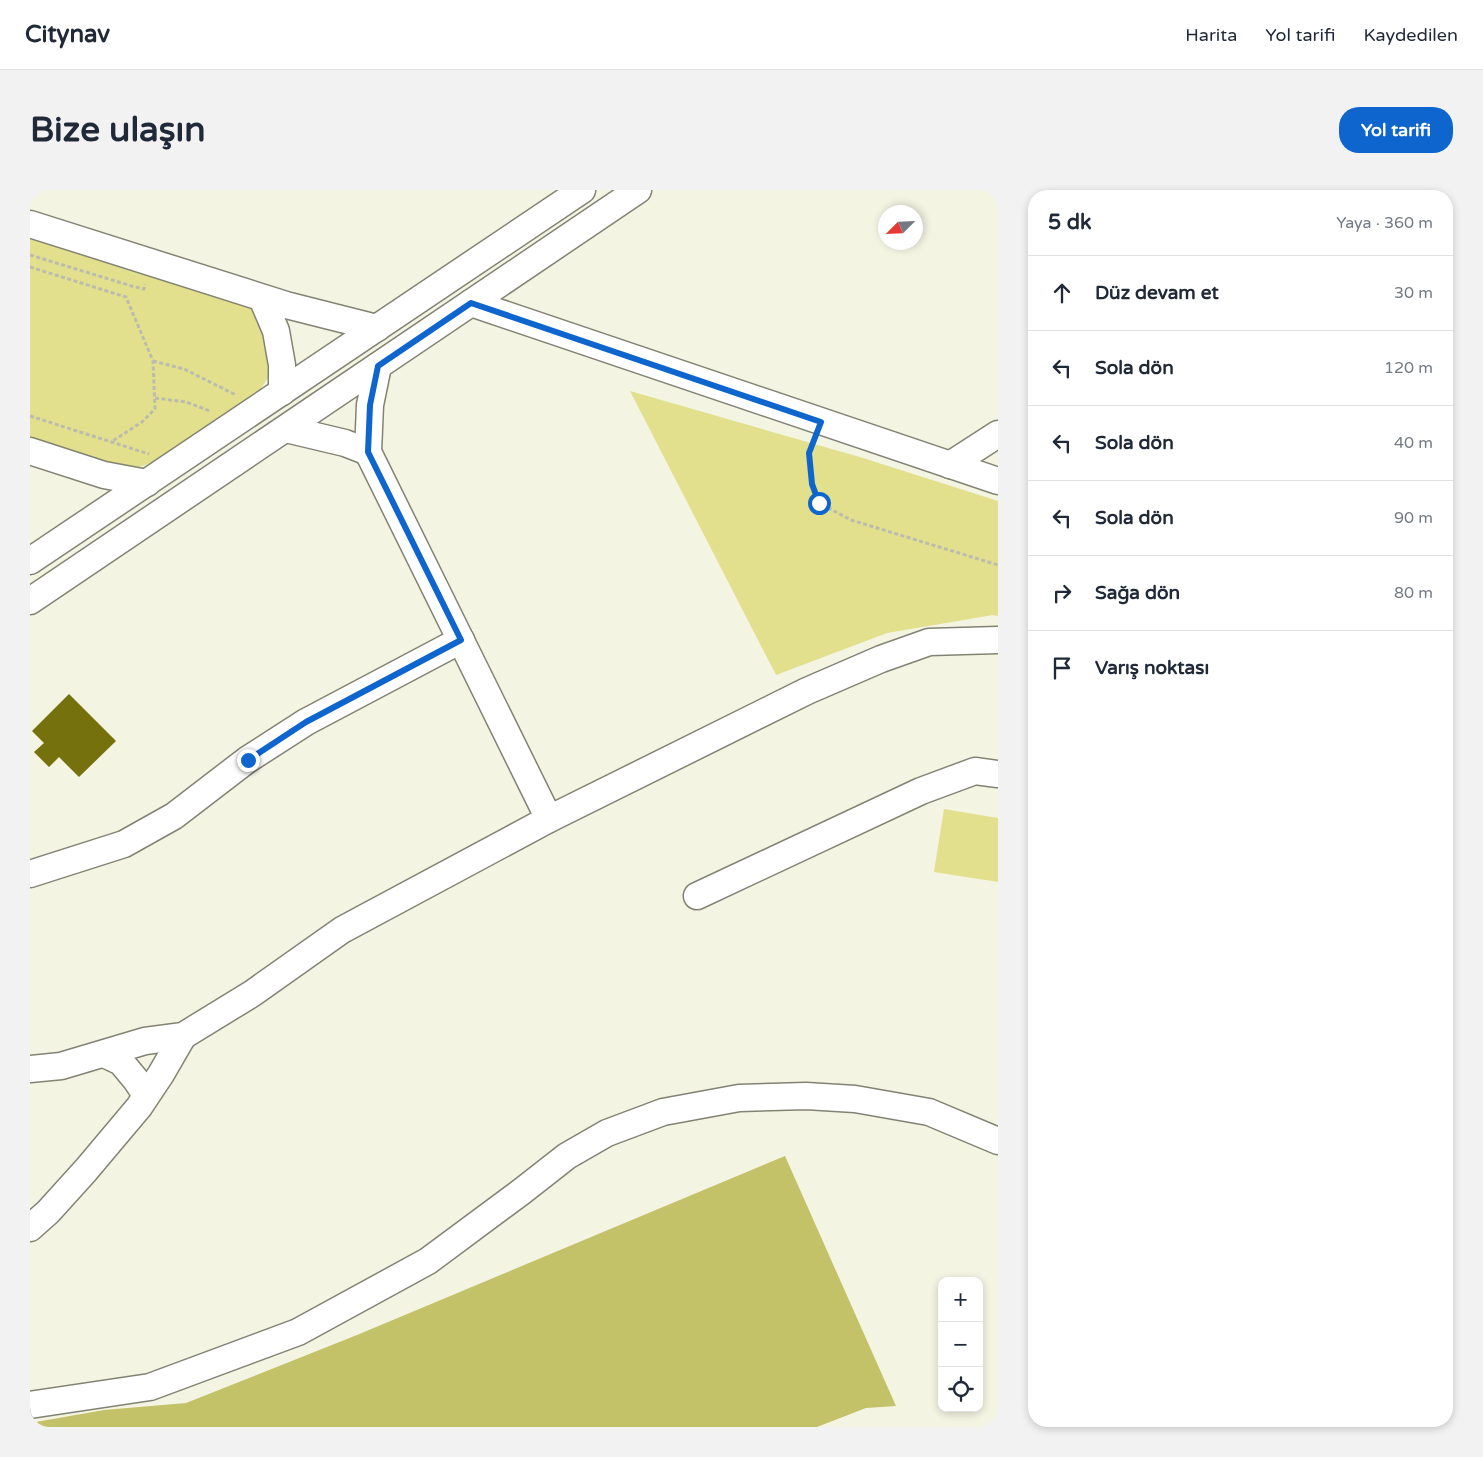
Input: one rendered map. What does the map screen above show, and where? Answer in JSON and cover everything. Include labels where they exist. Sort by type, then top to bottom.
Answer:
[{"type":"street","points":[[30,561],[146,471],[282,392],[582,190]]},
{"type":"street","points":[[30,601],[638,190]]},
{"type":"street","points":[[30,224],[262,298],[377,328]]},
{"type":"street","points":[[262,298],[276,331],[282,364],[282,392]]},
{"type":"street","points":[[471,303],[998,482]]},
{"type":"street","points":[[378,366],[370,405],[368,452],[549,819]]},
{"type":"street","points":[[286,429],[368,452]]},
{"type":"street","points":[[950,465],[998,434]]},
{"type":"street","points":[[30,452],[104,475],[146,471]]},
{"type":"street","points":[[30,874],[124,844],[174,816],[248,760],[306,722],[461,640]]},
{"type":"street","points":[[30,1069],[61,1066],[145,1041],[182,1036],[253,993],[342,930],[549,819],[808,691],[928,642],[998,640]]},
{"type":"street","points":[[697,896],[921,791],[975,771],[998,774]]},
{"type":"street","points":[[30,1228],[48,1212],[140,1107],[182,1036]]},
{"type":"street","points":[[104,1054],[121,1062],[146,1095]]},
{"type":"street","points":[[30,1405],[150,1387],[298,1332],[428,1261],[522,1192],[567,1156],[607,1134],[663,1112],[739,1098],[806,1096],[855,1099],[929,1112],[998,1141]]},
{"type":"path","points":[[30,255],[135,287],[144,289],[146,282]]},
{"type":"path","points":[[30,267],[126,297],[153,362],[155,409],[142,422],[111,442]]},
{"type":"path","points":[[153,362],[184,370],[244,399]]},
{"type":"path","points":[[155,398],[186,402],[211,412]]},
{"type":"path","points":[[30,416],[153,455],[146,471]]},
{"type":"path","points":[[821,422],[809,453],[812,484],[819,503],[851,520],[998,565]]},
{"type":"shaded area","points":[[30,235],[250,307],[262,317],[274,369],[260,390],[156,461],[132,470],[30,445]]},
{"type":"shaded area","points":[[630,391],[863,458],[998,501],[998,616],[993,615],[887,633],[776,675]]},
{"type":"shaded area","points":[[944,809],[998,818],[998,882],[934,872]]},
{"type":"shaded area","points":[[785,1156],[896,1406],[866,1408],[817,1427],[30,1427],[30,1423],[104,1410],[186,1403],[357,1335]]},
{"type":"building","points":[[69,694],[116,741],[79,777],[59,757],[49,767],[34,752],[44,743],[32,731]]},
{"type":"route","points":[[248,760],[306,722],[461,640],[368,452],[370,405],[378,366],[471,303],[821,422],[809,453],[812,484],[819,503]]}]
